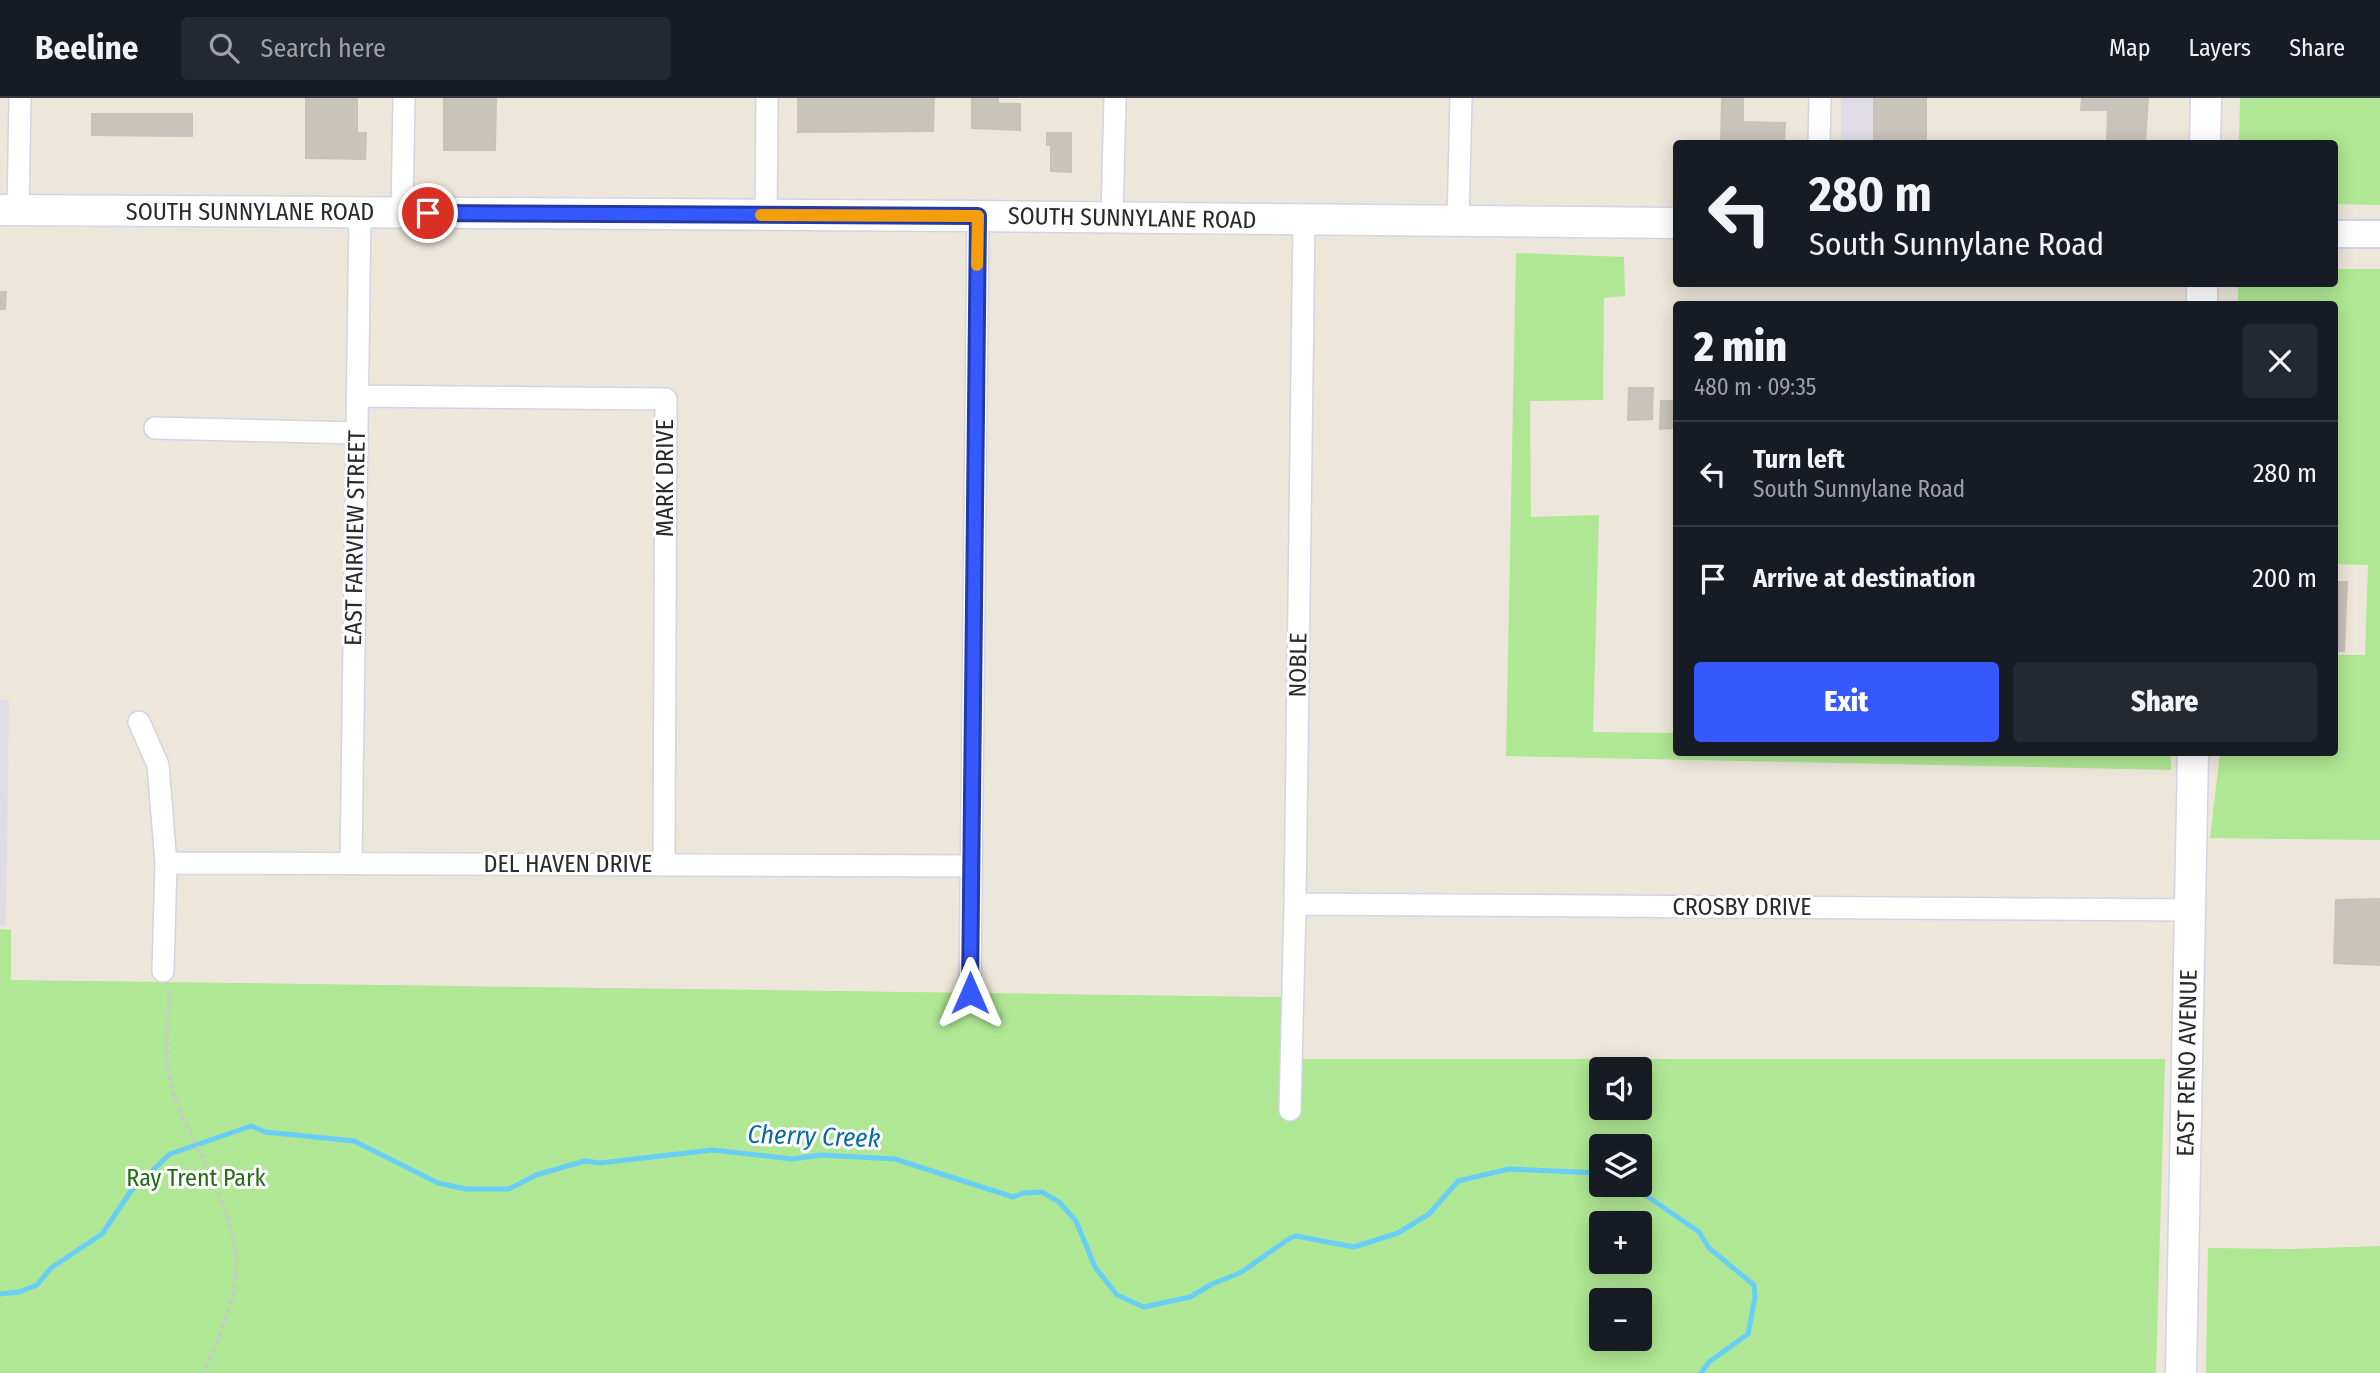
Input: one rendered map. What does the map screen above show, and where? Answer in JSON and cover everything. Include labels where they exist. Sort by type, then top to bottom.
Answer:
[{"type":"main road","points":[[2205,140],[2206,98]]},
{"type":"main road","name":"SOUTH SUNNYLANE ROAD","points":[[9,210],[1673,223]]},
{"type":"main road","name":"EAST RENO AVENUE","points":[[2181,1373],[2193,756]]},
{"type":"street","points":[[9,210],[20,98]]},
{"type":"street","points":[[402,213],[404,98]]},
{"type":"street","points":[[766,215],[767,98]]},
{"type":"street","points":[[1112,217],[1115,98]]},
{"type":"street","points":[[1458,222],[1461,98]]},
{"type":"street","points":[[1819,140],[1820,98]]},
{"type":"street","name":"EAST FAIRVIEW STREET","points":[[351,863],[360,213]]},
{"type":"street","points":[[970,993],[978,216]]},
{"type":"street","name":"NOBLE","points":[[1290,1110],[1304,221]]},
{"type":"street","points":[[2338,234],[2380,234]]},
{"type":"street","name":"MARK DRIVE","points":[[357,396],[666,399],[663,865]]},
{"type":"street","points":[[155,428],[357,433]]},
{"type":"street","points":[[139,722],[158,765],[166,863],[163,971]]},
{"type":"street","name":"DEL HAVEN DRIVE","points":[[166,863],[970,866]]},
{"type":"street","name":"CROSBY DRIVE","points":[[1295,904],[2190,910]]},
{"type":"path","points":[[163,971],[169,985],[169,1069],[172,1088],[231,1228],[236,1257],[226,1317],[204,1373]]},
{"type":"shaded area","points":[[1841,98],[1874,98],[1874,140],[1841,140]]},
{"type":"shaded area","points":[[0,700],[9,700],[6,926],[0,926]]},
{"type":"green space","points":[[2240,98],[2380,98],[2380,205],[2338,204],[2338,140],[2239,140]]},
{"type":"green space","points":[[1516,253],[1624,257],[1625,296],[1604,298],[1603,400],[1530,401],[1531,517],[1599,515],[1593,732],[1673,733],[1673,756],[2171,756],[2171,770],[1506,756]]},
{"type":"green space","points":[[2338,269],[2380,269],[2380,840],[2210,838],[2220,756],[2338,756],[2338,655],[2365,655],[2368,565],[2338,564],[2338,301],[2238,301],[2238,287],[2338,287]]},
{"type":"green space","name":"Ray Trent Park","points":[[0,929],[11,930],[11,980],[1281,997],[1283,1059],[1589,1059],[1589,1120],[1652,1120],[1652,1059],[2165,1059],[2156,1373],[0,1373]]},
{"type":"green space","points":[[2380,1246],[2380,1373],[2206,1373],[2208,1248]]},
{"type":"building","points":[[306,98],[357,98],[357,133],[366,133],[365,159],[306,158]]},
{"type":"building","points":[[444,98],[496,98],[495,150],[444,150]]},
{"type":"building","points":[[798,98],[934,98],[933,131],[798,132]]},
{"type":"building","points":[[972,98],[998,98],[998,104],[1020,104],[1020,130],[972,128]]},
{"type":"building","points":[[1722,98],[1743,98],[1743,122],[1785,123],[1784,140],[1721,140]]},
{"type":"building","points":[[1874,98],[1926,98],[1926,140],[1874,140]]},
{"type":"building","points":[[2082,98],[2148,98],[2145,140],[2107,140],[2108,110],[2081,110]]},
{"type":"building","points":[[92,114],[192,114],[192,136],[92,135]]},
{"type":"building","points":[[1047,133],[1071,133],[1071,172],[1051,171],[1051,145],[1047,145]]},
{"type":"building","points":[[0,292],[6,292],[5,309],[0,309]]},
{"type":"building","points":[[1629,388],[1653,388],[1652,419],[1628,420]]},
{"type":"building","points":[[1661,401],[1672,401],[1672,428],[1660,429]]},
{"type":"building","points":[[2338,582],[2347,582],[2344,651],[2338,651]]},
{"type":"building","points":[[2380,899],[2380,965],[2334,963],[2336,900]]},
{"type":"waterway","name":"Cherry Creek","points":[[0,1294],[19,1292],[37,1285],[51,1268],[102,1234],[131,1191],[170,1154],[251,1126],[265,1132],[354,1141],[438,1183],[466,1189],[509,1189],[536,1175],[585,1161],[600,1163],[713,1150],[792,1159],[821,1155],[895,1159],[1013,1197],[1042,1192],[1059,1202],[1076,1221],[1095,1267],[1117,1295],[1144,1307],[1190,1297],[1212,1284],[1240,1273],[1296,1236],[1354,1247],[1398,1233],[1429,1214],[1458,1181],[1509,1169],[1589,1172]]},
{"type":"waterway","name":"Cherry Creek","points":[[1648,1197],[1699,1232],[1709,1248],[1754,1285],[1755,1297],[1748,1334],[1709,1362],[1701,1373]]},
{"type":"slow traffic","points":[[761,215],[978,216],[977,265]]},
{"type":"route","points":[[428,213],[978,216],[970,993]]}]
